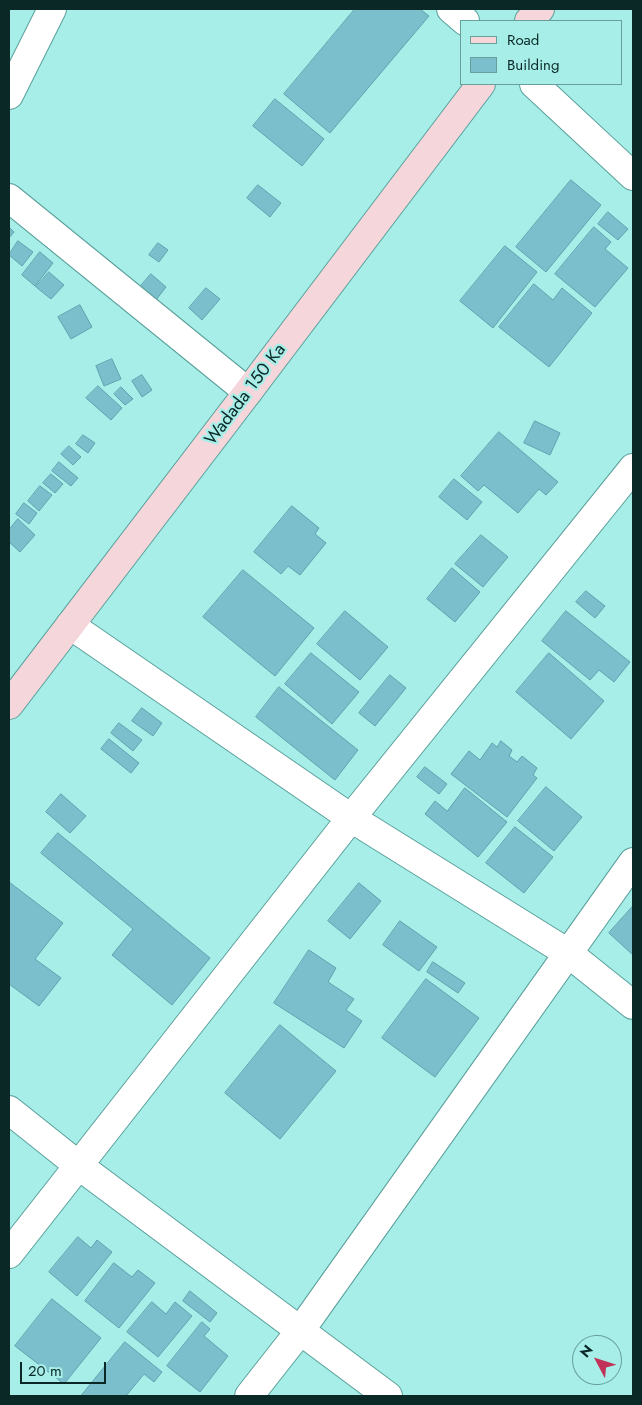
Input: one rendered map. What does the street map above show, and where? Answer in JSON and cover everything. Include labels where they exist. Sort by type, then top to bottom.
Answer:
[{"type":"street","points":[[9,95],[52,9]]},
{"type":"street","points":[[451,9],[464,20]]},
{"type":"street","points":[[530,20],[540,9]]},
{"type":"street","name":"Wadada 150 Ka","points":[[9,705],[480,85]]},
{"type":"street","points":[[535,85],[633,176]]},
{"type":"street","points":[[9,198],[248,392]]},
{"type":"street","points":[[9,1254],[351,818],[633,468]]},
{"type":"street","points":[[70,625],[351,818],[568,953],[633,1005]]},
{"type":"street","points":[[249,1396],[300,1331],[633,862]]},
{"type":"street","points":[[9,1110],[78,1165],[388,1396]]},
{"type":"building","points":[[355,9],[420,9],[429,16],[330,133],[284,94]]},
{"type":"building","points":[[275,99],[324,139],[302,166],[253,126]]},
{"type":"building","points":[[571,180],[601,205],[546,272],[516,247]]},
{"type":"building","points":[[258,185],[281,203],[270,217],[247,198]]},
{"type":"building","points":[[608,212],[628,229],[618,240],[598,224]]},
{"type":"building","points":[[9,227],[14,232],[9,238]]},
{"type":"building","points":[[594,227],[611,242],[605,249],[628,268],[595,307],[555,274]]},
{"type":"building","points":[[18,241],[33,252],[22,266],[9,255]]},
{"type":"building","points":[[158,243],[168,250],[159,262],[149,255]]},
{"type":"building","points":[[505,246],[537,272],[493,328],[460,301]]},
{"type":"building","points":[[40,252],[53,263],[35,286],[22,275]]},
{"type":"building","points":[[49,272],[64,285],[51,299],[36,287]]},
{"type":"building","points":[[151,274],[166,287],[156,300],[140,287]]},
{"type":"building","points":[[534,284],[553,300],[562,288],[592,313],[549,367],[499,327]]},
{"type":"building","points":[[206,288],[220,299],[202,320],[189,308]]},
{"type":"building","points":[[80,305],[92,327],[71,339],[58,317]]},
{"type":"building","points":[[112,359],[121,379],[104,386],[96,366]]},
{"type":"building","points":[[142,375],[152,390],[142,397],[132,381]]},
{"type":"building","points":[[98,386],[122,408],[111,420],[86,398]]},
{"type":"building","points":[[121,387],[133,399],[125,405],[114,394]]},
{"type":"building","points":[[535,421],[560,433],[550,455],[524,443]]},
{"type":"building","points":[[499,432],[558,482],[546,495],[539,489],[518,513],[484,485],[478,491],[461,476]]},
{"type":"building","points":[[83,435],[95,443],[88,453],[76,444]]},
{"type":"building","points":[[69,446],[81,457],[73,465],[61,454]]},
{"type":"building","points":[[59,462],[78,478],[71,486],[52,471]]},
{"type":"building","points":[[51,474],[63,484],[55,493],[43,483]]},
{"type":"building","points":[[454,479],[482,502],[467,520],[439,497]]},
{"type":"building","points":[[40,486],[52,495],[39,511],[28,501]]},
{"type":"building","points":[[24,503],[37,513],[29,524],[16,514]]},
{"type":"building","points":[[292,506],[319,528],[315,534],[326,543],[300,575],[288,566],[281,574],[254,552]]},
{"type":"building","points":[[18,519],[35,535],[20,552],[9,542],[9,530]]},
{"type":"building","points":[[481,535],[508,557],[483,587],[455,564]]},
{"type":"building","points":[[452,568],[480,592],[455,622],[427,599]]},
{"type":"building","points":[[243,570],[314,628],[275,676],[203,617]]},
{"type":"building","points":[[586,591],[605,606],[595,618],[576,602]]},
{"type":"building","points":[[345,611],[388,647],[360,680],[317,644]]},
{"type":"building","points":[[566,611],[630,662],[614,682],[599,670],[590,680],[542,641]]},
{"type":"building","points":[[311,653],[359,692],[332,724],[285,684]]},
{"type":"building","points":[[549,653],[604,701],[571,739],[516,692]]},
{"type":"building","points":[[390,675],[406,688],[375,726],[359,713]]},
{"type":"building","points":[[279,687],[358,750],[335,780],[256,717]]},
{"type":"building","points":[[142,708],[162,723],[153,736],[132,721]]},
{"type":"building","points":[[119,723],[142,740],[133,751],[111,733]]},
{"type":"building","points":[[109,739],[139,763],[131,773],[101,749]]},
{"type":"building","points":[[501,741],[512,750],[509,756],[517,762],[522,756],[537,768],[533,775],[537,778],[507,817],[451,774],[469,751],[480,760],[492,743],[497,747]]},
{"type":"building","points":[[425,767],[447,784],[439,794],[417,777]]},
{"type":"building","points":[[546,787],[582,817],[554,851],[518,821]]},
{"type":"building","points":[[465,788],[507,822],[478,857],[425,814],[435,801],[447,811]]},
{"type":"building","points":[[61,794],[86,816],[70,833],[46,812]]},
{"type":"building","points":[[515,827],[553,857],[524,893],[486,863]]},
{"type":"building","points":[[58,833],[210,958],[172,1005],[112,955],[133,929],[41,853]]},
{"type":"building","points":[[9,882],[63,923],[35,959],[61,978],[39,1006],[9,984]]},
{"type":"building","points":[[359,883],[381,901],[350,939],[328,921]]},
{"type":"building","points":[[633,906],[633,955],[609,933]]},
{"type":"building","points":[[400,921],[437,947],[419,971],[383,945]]},
{"type":"building","points":[[309,950],[336,968],[328,982],[354,999],[346,1010],[362,1021],[344,1048],[274,1003]]},
{"type":"building","points":[[433,962],[465,983],[458,993],[427,972]]},
{"type":"building","points":[[426,979],[479,1018],[435,1077],[382,1038]]},
{"type":"building","points":[[280,1025],[336,1071],[280,1139],[225,1093]]},
{"type":"building","points":[[78,1237],[91,1248],[97,1240],[112,1252],[77,1296],[49,1272]]},
{"type":"building","points":[[114,1263],[132,1277],[138,1270],[155,1283],[119,1328],[85,1301]]},
{"type":"building","points":[[190,1291],[217,1313],[210,1322],[183,1301]]},
{"type":"building","points":[[52,1299],[101,1338],[64,1384],[15,1346]]},
{"type":"building","points":[[152,1302],[166,1314],[175,1302],[192,1316],[158,1357],[127,1332]]},
{"type":"building","points":[[202,1322],[210,1329],[204,1336],[228,1356],[200,1392],[167,1366]]},
{"type":"building","points":[[125,1342],[162,1372],[154,1382],[144,1374],[126,1396],[81,1396]]}]
